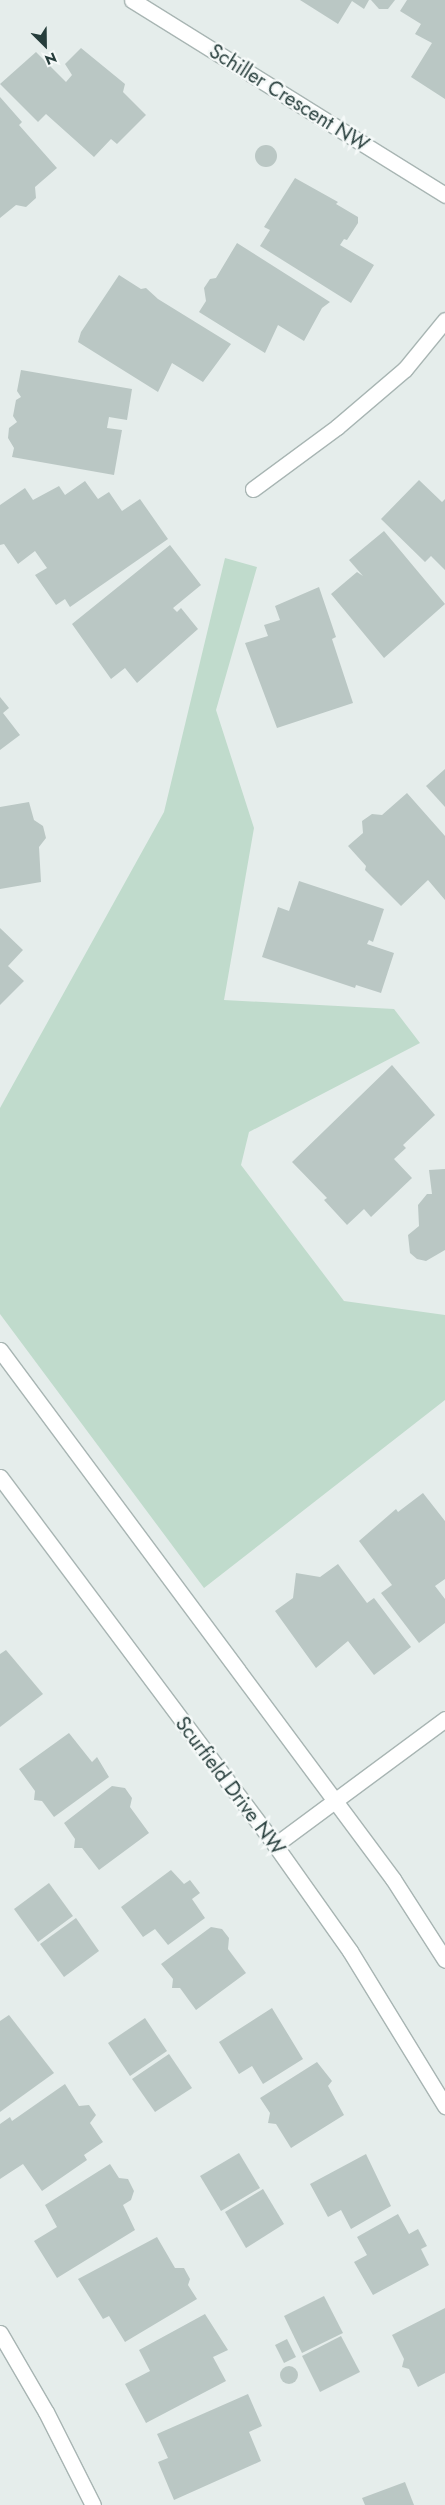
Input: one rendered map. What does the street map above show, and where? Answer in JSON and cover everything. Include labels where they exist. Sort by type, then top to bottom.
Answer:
[{"type":"street","name":"Schiller Crescent NW","points":[[132,0],[445,196]]},
{"type":"street","points":[[253,489],[337,427],[405,369],[445,320]]},
{"type":"street","points":[[0,1350],[393,1879],[445,1960]]},
{"type":"street","name":"Scurfield Drive NW","points":[[0,1477],[275,1845],[350,1951],[445,2106]]},
{"type":"street","points":[[275,1845],[445,1719]]},
{"type":"street","points":[[0,2333],[46,2412],[94,2505]]},
{"type":"green space","points":[[225,558],[257,567],[216,710],[254,828],[224,1000],[394,1009],[420,1043],[249,1132],[241,1165],[344,1301],[445,1315],[445,1400],[204,1588],[0,1314],[0,1108],[164,812]]},
{"type":"building","points":[[300,0],[369,0],[364,9],[352,1],[338,24]]},
{"type":"building","points":[[371,0],[395,0],[388,9],[379,9]]},
{"type":"building","points":[[407,0],[445,0],[445,99],[411,77],[432,43],[415,34],[421,24],[400,11]]},
{"type":"building","points":[[81,48],[125,84],[123,92],[146,115],[117,144],[111,139],[94,157],[46,114],[38,122],[0,84],[36,52],[66,82],[72,75],[65,64]]},
{"type":"building","points":[[0,97],[22,122],[19,125],[57,168],[35,187],[36,198],[26,207],[16,205],[0,218]]},
{"type":"building","points":[[266,145],[274,148],[277,156],[274,164],[266,167],[258,164],[255,156],[258,148]]},
{"type":"building","points":[[295,178],[338,202],[336,204],[358,217],[358,223],[347,240],[344,239],[340,245],[374,265],[351,303],[260,246],[270,230],[264,227]]},
{"type":"building","points":[[237,243],[330,302],[322,308],[304,341],[278,325],[265,353],[199,312],[206,301],[204,288],[210,279],[216,278]]},
{"type":"building","points":[[119,275],[141,289],[146,288],[158,299],[231,344],[203,382],[172,363],[158,392],[78,342],[81,332]]},
{"type":"building","points":[[21,370],[132,389],[127,420],[109,417],[107,428],[122,430],[114,475],[12,457],[14,448],[8,438],[9,428],[17,422],[13,416],[16,400],[21,397],[17,391]]},
{"type":"building","points":[[419,480],[442,502],[445,499],[445,570],[431,556],[425,562],[381,519]]},
{"type":"building","points":[[85,481],[98,499],[109,492],[122,511],[140,499],[168,539],[70,607],[65,599],[56,605],[35,575],[47,568],[35,551],[18,564],[4,544],[0,545],[0,505],[25,488],[33,500],[59,486],[65,495]]},
{"type":"building","points":[[384,531],[445,604],[384,658],[331,594],[357,572],[363,576],[349,560]]},
{"type":"building","points":[[170,545],[201,585],[173,608],[177,612],[181,608],[198,629],[137,683],[125,668],[111,679],[72,624]]},
{"type":"building","points":[[319,587],[336,637],[332,639],[353,703],[277,728],[245,643],[268,636],[264,625],[280,620],[275,606]]},
{"type":"building","points":[[0,697],[9,708],[3,713],[20,735],[0,750]]},
{"type":"building","points":[[445,769],[445,807],[426,786]]},
{"type":"building","points":[[407,793],[445,836],[445,900],[428,880],[401,906],[365,870],[366,866],[348,846],[363,833],[362,821],[372,814],[382,815]]},
{"type":"building","points":[[29,802],[34,820],[43,826],[46,838],[39,847],[41,882],[0,889],[0,807]]},
{"type":"building","points":[[299,881],[384,909],[373,942],[369,940],[367,944],[394,953],[381,993],[356,985],[355,988],[262,957],[278,907],[289,911]]},
{"type":"building","points":[[0,928],[23,950],[8,966],[24,981],[0,1005]]},
{"type":"building","points":[[392,1065],[435,1115],[403,1145],[406,1148],[394,1159],[412,1178],[371,1217],[364,1209],[347,1225],[324,1200],[327,1198],[292,1162]]},
{"type":"building","points":[[445,1169],[445,1250],[426,1261],[417,1259],[410,1253],[408,1235],[419,1226],[418,1205],[427,1194],[432,1194],[429,1170]]},
{"type":"building","points":[[423,1493],[445,1521],[445,1579],[435,1586],[445,1599],[445,1623],[419,1643],[381,1593],[392,1585],[359,1541],[396,1509],[398,1512]]},
{"type":"building","points":[[338,1564],[367,1603],[374,1598],[411,1647],[374,1675],[348,1641],[316,1668],[275,1611],[293,1598],[296,1573],[320,1577]]},
{"type":"building","points":[[6,1650],[43,1694],[0,1727],[0,1654]]},
{"type":"building","points":[[69,1733],[92,1762],[97,1757],[109,1777],[54,1817],[42,1801],[34,1800],[35,1791],[19,1769]]},
{"type":"building","points":[[112,1786],[125,1788],[132,1798],[130,1807],[149,1833],[99,1870],[82,1848],[74,1848],[75,1839],[64,1823]]},
{"type":"building","points":[[171,1870],[184,1884],[190,1880],[200,1893],[192,1899],[205,1918],[168,1945],[155,1929],[143,1937],[121,1907]]},
{"type":"building","points":[[49,1883],[73,1916],[38,1942],[14,1909]]},
{"type":"building","points":[[76,1918],[99,1951],[64,1977],[40,1944]]},
{"type":"building","points":[[211,1927],[222,1929],[229,1938],[228,1949],[246,1973],[196,2010],[180,1988],[172,1988],[173,1979],[161,1964]]},
{"type":"building","points":[[272,2008],[303,2059],[263,2084],[252,2066],[239,2074],[219,2042]]},
{"type":"building","points":[[9,2015],[54,2073],[0,2112],[0,2021]]},
{"type":"building","points":[[145,2018],[167,2051],[130,2076],[108,2043]]},
{"type":"building","points":[[169,2054],[192,2088],[155,2112],[132,2079]]},
{"type":"building","points":[[317,2062],[332,2081],[328,2086],[344,2115],[291,2148],[276,2124],[268,2123],[270,2113],[260,2098]]},
{"type":"building","points":[[65,2084],[79,2106],[89,2105],[96,2115],[90,2123],[103,2142],[84,2155],[87,2160],[42,2191],[23,2164],[0,2179],[0,2124],[10,2117],[12,2121]]},
{"type":"building","points":[[239,2153],[260,2188],[221,2211],[200,2176]]},
{"type":"building","points":[[366,2154],[391,2206],[351,2229],[341,2210],[328,2217],[310,2184]]},
{"type":"building","points":[[110,2164],[119,2178],[128,2179],[134,2191],[131,2200],[123,2205],[135,2230],[57,2278],[34,2241],[57,2227],[45,2205]]},
{"type":"building","points":[[263,2189],[284,2224],[246,2248],[225,2212]]},
{"type":"building","points":[[398,2214],[409,2234],[418,2229],[427,2246],[421,2249],[429,2265],[373,2295],[354,2262],[367,2255],[357,2237]]},
{"type":"building","points":[[157,2237],[175,2268],[184,2268],[190,2279],[188,2285],[197,2299],[125,2342],[109,2316],[103,2319],[78,2279]]},
{"type":"building","points":[[324,2296],[343,2333],[302,2353],[284,2316]]},
{"type":"building","points":[[445,2308],[445,2373],[418,2387],[409,2369],[402,2367],[404,2359],[392,2335]]},
{"type":"building","points":[[205,2314],[228,2350],[213,2357],[226,2381],[146,2423],[125,2384],[150,2371],[139,2350]]},
{"type":"building","points":[[341,2336],[360,2372],[320,2392],[302,2356]]},
{"type":"building","points":[[287,2339],[296,2357],[284,2363],[275,2345]]},
{"type":"building","points":[[289,2366],[295,2369],[298,2375],[295,2381],[289,2384],[283,2381],[280,2375],[283,2369]]},
{"type":"building","points":[[248,2394],[262,2426],[249,2432],[261,2461],[174,2500],[158,2462],[168,2458],[157,2434]]},
{"type":"building","points":[[405,2482],[414,2505],[365,2505],[362,2498]]}]
